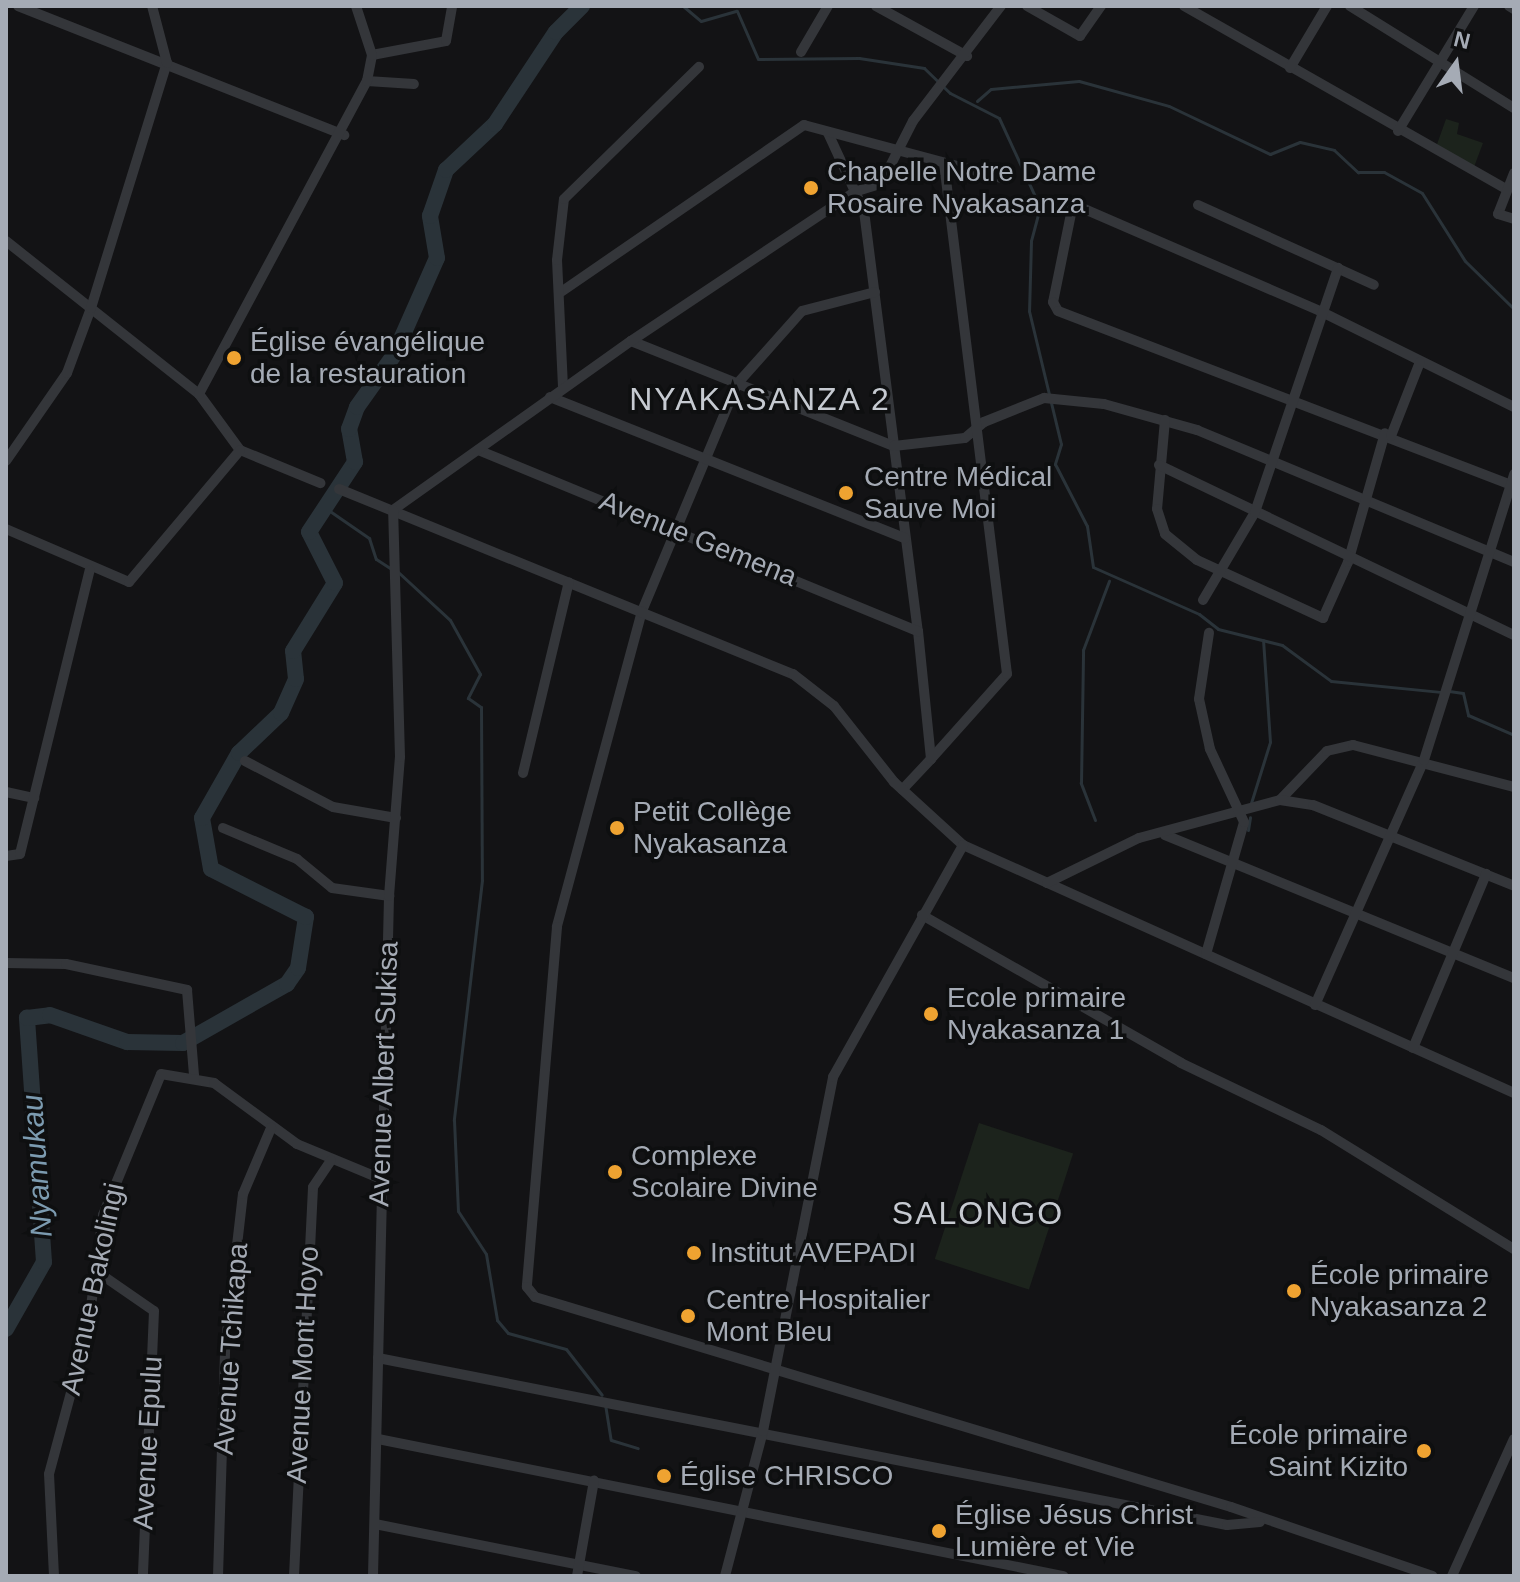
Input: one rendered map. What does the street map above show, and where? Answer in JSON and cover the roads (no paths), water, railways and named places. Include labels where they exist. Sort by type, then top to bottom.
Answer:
[{"type":"street","points":[[18,6],[344,135]]},
{"type":"street","points":[[6,461],[67,373],[91,308],[167,63],[152,6]]},
{"type":"street","points":[[199,394],[344,135],[367,81],[372,55],[356,6]]},
{"type":"street","points":[[372,55],[446,41],[452,6]]},
{"type":"street","points":[[801,52],[828,6]]},
{"type":"street","points":[[876,6],[967,56]]},
{"type":"street","points":[[393,510],[563,387],[854,192],[881,184],[896,153],[940,83],[967,56],[1001,6]]},
{"type":"street","points":[[1027,6],[1080,36],[1101,6]]},
{"type":"street","points":[[1184,6],[1398,131],[1504,188]]},
{"type":"street","points":[[1290,68],[1327,6]]},
{"type":"street","points":[[1350,6],[1514,108]]},
{"type":"street","points":[[1398,131],[1474,6]]},
{"type":"street","points":[[563,387],[561,292],[564,199],[699,67]]},
{"type":"street","points":[[367,81],[414,84]]},
{"type":"street","points":[[561,292],[786,134],[804,125],[896,153],[1006,179]]},
{"type":"street","points":[[828,133],[864,211],[918,631],[931,759]]},
{"type":"street","points":[[902,790],[1007,674],[944,163]]},
{"type":"street","points":[[1514,173],[1504,188],[1498,214],[1514,219]]},
{"type":"street","points":[[1315,1005],[1424,760],[1449,691],[1489,551],[1513,481],[1058,311],[1053,302],[1073,204],[1320,311],[1514,407]]},
{"type":"street","points":[[1198,205],[1374,285]]},
{"type":"street","points":[[6,241],[199,394],[240,450],[320,483]]},
{"type":"street","points":[[1203,600],[1255,512],[1289,396],[1338,268]]},
{"type":"street","points":[[875,292],[802,311],[737,384],[673,528],[642,611],[552,955],[527,1287],[535,1297],[1433,1576]]},
{"type":"street","points":[[631,341],[894,446],[975,432],[1048,398],[1165,420],[1271,460],[1514,562]]},
{"type":"street","points":[[1165,420],[1157,509],[1165,534],[1222,571],[1323,618],[1348,562],[1388,434],[1420,362]]},
{"type":"street","points":[[550,397],[905,538]]},
{"type":"street","points":[[6,529],[90,570],[129,582],[240,450]]},
{"type":"street","name":"Avenue Gemena","points":[[478,450],[918,631]]},
{"type":"street","points":[[1159,465],[1348,562],[1514,635]]},
{"type":"street","points":[[344,491],[642,611],[815,689],[902,790],[963,845],[1514,1093]]},
{"type":"street","name":"Avenue Albert Sukisa","points":[[373,1576],[389,896],[396,818],[391,569],[393,510]]},
{"type":"street","points":[[6,856],[20,854],[90,570]]},
{"type":"street","points":[[523,773],[569,582]]},
{"type":"street","points":[[1206,954],[1234,865],[1241,814],[1210,749],[1199,699],[1209,633]]},
{"type":"street","points":[[1047,883],[1139,838],[1165,835],[1280,800],[1338,746],[1424,760],[1514,787]]},
{"type":"street","points":[[245,761],[333,807],[396,818]]},
{"type":"street","points":[[6,792],[34,798]]},
{"type":"street","points":[[1280,800],[1393,835],[1514,886]]},
{"type":"street","points":[[223,828],[297,859],[332,888],[389,896]]},
{"type":"street","points":[[1165,835],[1514,978]]},
{"type":"street","points":[[725,1576],[738,1510],[763,1431],[772,1369],[833,1077],[963,845]]},
{"type":"street","points":[[1413,1048],[1486,874]]},
{"type":"street","points":[[922,915],[1098,1015],[1321,1130],[1514,1249]]},
{"type":"street","points":[[6,963],[66,964],[187,990],[194,1076],[271,1128],[331,1160],[381,1179]]},
{"type":"street","name":"Avenue Bakolingi","points":[[54,1576],[48,1545],[49,1474],[96,1271],[108,1196],[155,1084],[168,1069],[194,1076]]},
{"type":"street","name":"Avenue Tchikapa","points":[[218,1576],[225,1349],[243,1194],[271,1128]]},
{"type":"street","name":"Avenue Mont Hoyo","points":[[294,1576],[313,1187],[331,1160]]},
{"type":"street","points":[[1498,1238],[1514,1242]]},
{"type":"street","name":"Avenue Epulu","points":[[96,1271],[154,1311],[143,1576]]},
{"type":"street","points":[[378,1358],[763,1431],[1227,1525],[1261,1522]]},
{"type":"street","points":[[378,1439],[1063,1576]]},
{"type":"street","points":[[1452,1576],[1514,1439]]},
{"type":"street","points":[[578,1571],[594,1481]]},
{"type":"street","points":[[375,1524],[578,1571],[636,1576]]},
{"type":"waterway","name":"Nyamukau","points":[[6,1329],[44,1262],[27,1018],[50,1015],[127,1042],[183,1043],[287,984],[298,968],[306,917],[211,869],[202,818],[239,753],[281,713],[296,679],[293,651],[335,583],[309,532],[355,462],[349,429],[357,407],[394,355],[437,258],[430,216],[446,170],[495,124],[556,32],[582,6]]},
{"type":"waterway","points":[[683,6],[701,21],[737,11],[758,59],[859,58],[924,68],[950,93],[999,118],[1040,207],[1031,241],[1029,311],[1061,444],[1055,464],[1087,526],[1093,567],[1199,614],[1218,629],[1282,645],[1331,681],[1442,692]]},
{"type":"waterway","points":[[977,101],[991,89],[1079,81],[1169,106],[1270,154],[1300,142],[1334,150],[1358,172],[1384,172],[1422,193],[1465,261],[1514,309]]},
{"type":"waterway","points":[[324,507],[369,538],[376,559],[390,568]]},
{"type":"waterway","points":[[397,571],[450,620],[480,674],[468,698],[481,707],[482,880],[454,1120],[458,1211],[486,1254],[497,1320],[508,1333],[566,1349],[602,1395]]},
{"type":"waterway","points":[[1095,820],[1081,783],[1083,650],[1109,581]]},
{"type":"waterway","points":[[1251,803],[1270,742],[1263,640]]},
{"type":"waterway","points":[[1449,691],[1463,693],[1468,715],[1514,735]]},
{"type":"waterway","points":[[1248,830],[1250,817]]},
{"type":"waterway","points":[[605,1404],[611,1440],[638,1448]]},
{"type":"place","name":"Chapelle Notre Dame Rosaire Nyakasanza","points":[[811,188]]},
{"type":"place","name":"Église évangélique de la restauration","points":[[234,358]]},
{"type":"place","name":"Centre Médical Sauve Moi","points":[[846,493]]},
{"type":"place","name":"Petit Collège Nyakasanza","points":[[617,828]]},
{"type":"place","name":"Ecole primaire Nyakasanza 1","points":[[931,1014]]},
{"type":"place","name":"Complexe Scolaire Divine","points":[[615,1172]]},
{"type":"place","name":"Institut AVEPADI","points":[[694,1253]]},
{"type":"place","name":"École primaire Nyakasanza 2","points":[[1294,1291]]},
{"type":"place","name":"Centre Hospitalier Mont Bleu","points":[[688,1316]]},
{"type":"place","name":"École primaire Saint Kizito","points":[[1424,1451]]},
{"type":"place","name":"Église CHRISCO","points":[[664,1476]]},
{"type":"place","name":"Église Jésus Christ Lumière et Vie","points":[[939,1531]]},
{"type":"district","name":"NYAKASANZA 2","points":[[760,399]]},
{"type":"district","name":"SALONGO","points":[[978,1213]]}]
